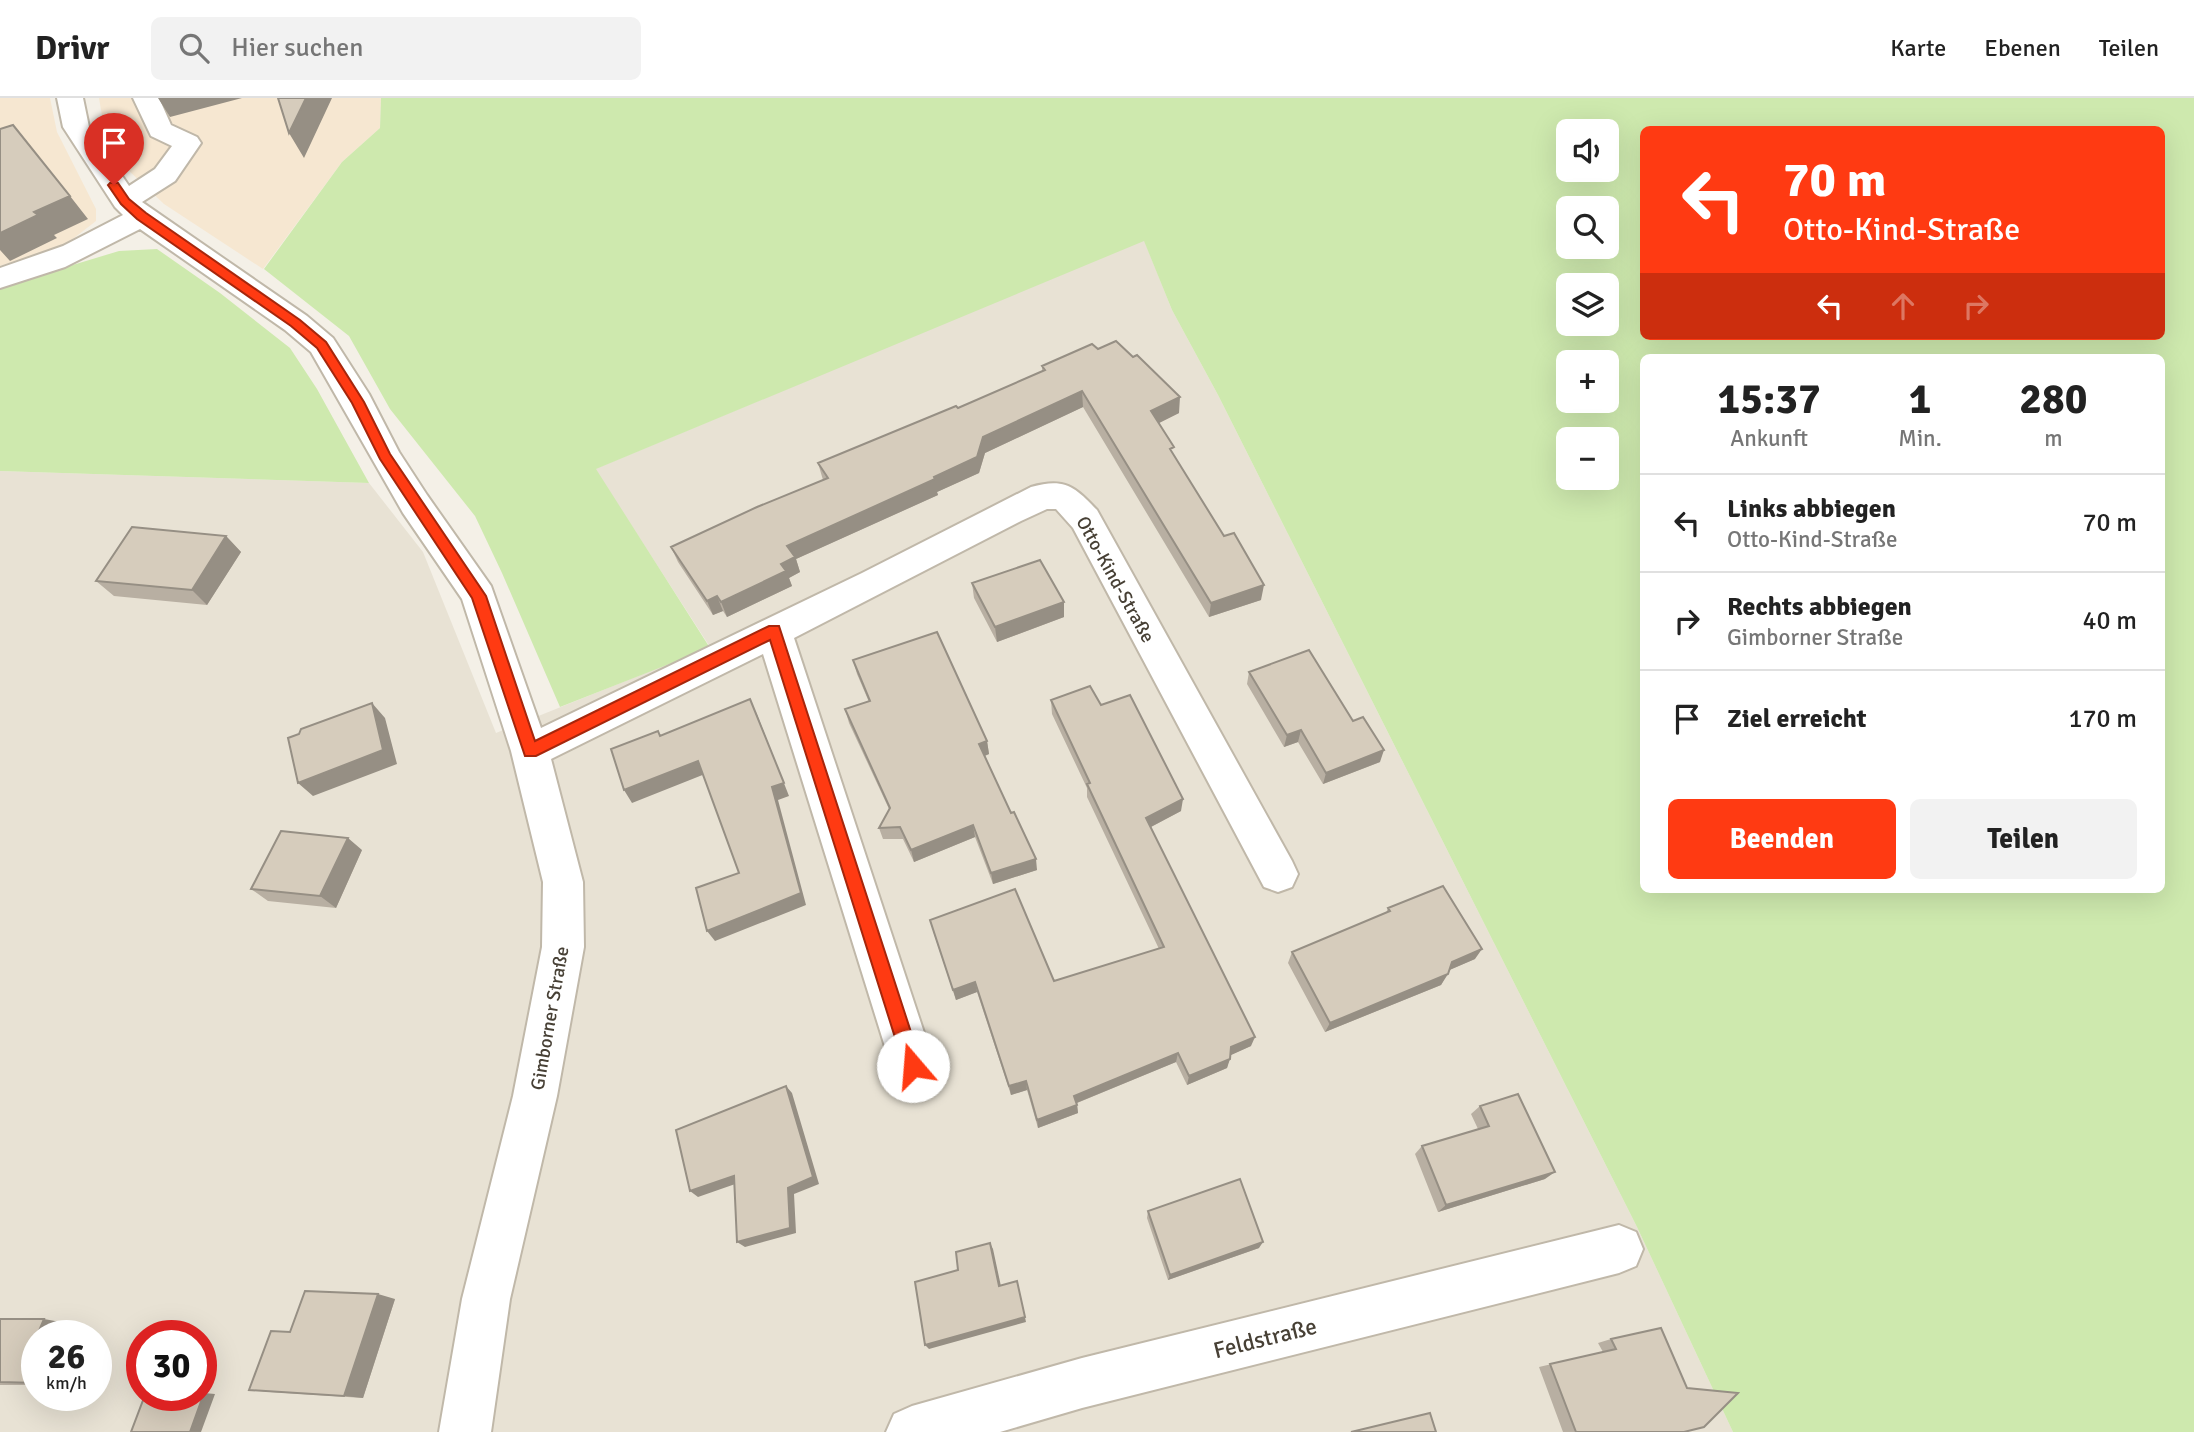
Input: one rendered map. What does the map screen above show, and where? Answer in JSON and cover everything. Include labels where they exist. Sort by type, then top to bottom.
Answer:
[{"type":"street","name":"Gimborner Straße","points":[[70,98],[76,127],[133,209],[296,323],[322,345],[358,402],[385,456],[479,596],[530,751],[563,882],[563,947],[535,1096],[486,1299],[465,1432]]},
{"type":"street","points":[[0,278],[52,261],[99,241],[164,175],[188,143],[160,130],[146,98]]},
{"type":"street","name":"Otto-Kind-Straße","points":[[530,751],[874,583],[1042,496],[1065,497],[1085,519],[1278,874]]},
{"type":"street","points":[[774,631],[913,1066]]},
{"type":"street","name":"Feldstraße","points":[[912,1432],[1082,1383],[1619,1249]]},
{"type":"shaded area","points":[[0,98],[50,98],[57,132],[96,209],[96,221],[65,245],[0,266]]},
{"type":"shaded area","points":[[99,98],[381,98],[380,128],[342,162],[263,269],[164,204],[108,151]]},
{"type":"shaded area","points":[[1144,240],[1172,310],[1218,395],[1637,1227],[1733,1432],[0,1432],[0,471],[369,483],[423,552],[496,733],[710,647],[595,469]]},
{"type":"green space","points":[[381,98],[2194,98],[2194,1432],[1733,1432],[1637,1227],[1218,395],[1172,310],[1144,241],[596,469],[710,648],[560,707],[475,516],[390,409],[349,336],[264,269],[342,162],[380,128]]},
{"type":"green space","points":[[157,249],[220,293],[290,348],[317,389],[369,483],[0,471],[0,287],[119,251]]},
{"type":"building","points":[[278,98],[306,98],[289,133]]},
{"type":"building","points":[[13,125],[70,196],[34,212],[38,215],[0,233],[0,129]]},
{"type":"building","points":[[1116,341],[1133,357],[1137,355],[1180,397],[1151,411],[1174,447],[1170,449],[1224,536],[1234,533],[1264,585],[1211,603],[1082,391],[983,437],[977,457],[934,477],[935,479],[787,546],[795,557],[781,564],[786,571],[721,602],[717,596],[707,601],[671,547],[828,478],[818,463],[956,406],[958,408],[1045,370],[1042,366],[1092,344],[1098,349]]},
{"type":"building","points":[[132,527],[226,536],[192,590],[96,581]]},
{"type":"building","points":[[1040,560],[1064,602],[995,627],[972,583]]},
{"type":"building","points":[[937,632],[987,741],[979,744],[1036,859],[991,873],[973,825],[911,850],[900,827],[879,828],[890,808],[845,709],[870,701],[853,660]]},
{"type":"building","points":[[1309,650],[1353,721],[1363,717],[1384,750],[1326,773],[1301,730],[1287,735],[1249,672]]},
{"type":"building","points":[[1090,686],[1101,705],[1130,695],[1183,799],[1146,818],[1255,1037],[1231,1047],[1230,1059],[1189,1076],[1178,1053],[1074,1096],[1077,1105],[1037,1120],[1026,1081],[1009,1086],[975,982],[953,990],[930,920],[1015,889],[1054,981],[1164,947],[1087,784],[1090,783],[1051,700]]},
{"type":"building","points":[[750,699],[784,783],[772,787],[801,893],[707,931],[696,888],[739,873],[698,761],[624,790],[611,749],[658,731],[660,736]]},
{"type":"building","points":[[372,703],[383,750],[298,783],[288,738],[299,734],[301,729]]},
{"type":"building","points":[[281,831],[348,838],[320,896],[251,889]]},
{"type":"building","points":[[1443,886],[1482,949],[1452,962],[1448,974],[1330,1023],[1292,952]]},
{"type":"building","points":[[786,1086],[813,1177],[788,1188],[790,1228],[737,1242],[734,1176],[690,1191],[676,1130]]},
{"type":"building","points":[[1518,1094],[1555,1172],[1446,1205],[1422,1146],[1489,1126],[1480,1106]]},
{"type":"building","points":[[1240,1179],[1263,1242],[1170,1275],[1148,1211]]},
{"type":"building","points":[[990,1243],[999,1286],[1017,1281],[1025,1317],[925,1345],[915,1282],[958,1270],[956,1252]]},
{"type":"building","points":[[305,1291],[378,1294],[344,1396],[249,1390],[271,1331],[290,1332]]},
{"type":"building","points":[[0,1319],[44,1319],[21,1320],[21,1383],[0,1382]]},
{"type":"building","points":[[1661,1328],[1687,1388],[1738,1393],[1704,1427],[1684,1432],[1576,1432],[1550,1364],[1616,1349],[1611,1339]]},
{"type":"building","points":[[139,1411],[198,1411],[190,1432],[131,1432]]},
{"type":"building","points":[[1430,1413],[1436,1432],[1351,1432]]},
{"type":"route","points":[[114,185],[125,201],[141,216],[296,323],[322,345],[358,402],[385,456],[415,504],[479,596],[530,751],[774,631],[913,1066]]}]
